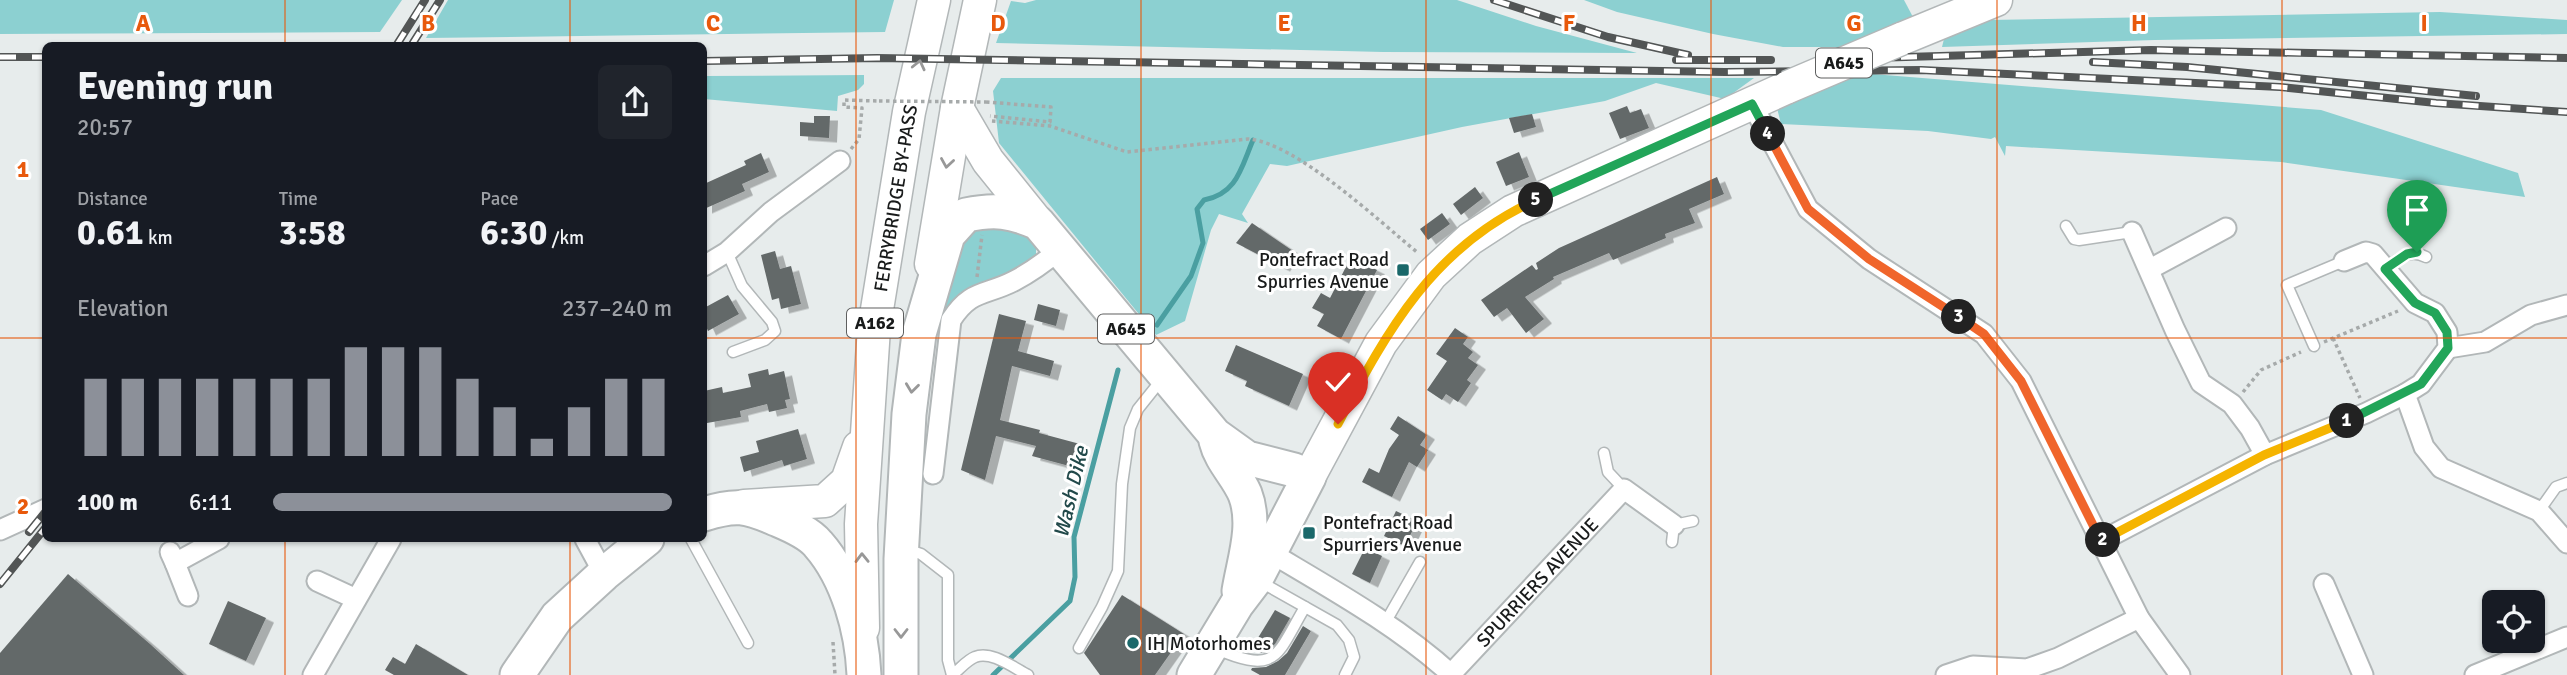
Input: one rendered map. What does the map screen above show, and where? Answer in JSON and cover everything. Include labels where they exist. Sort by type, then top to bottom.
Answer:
[{"type":"highway","points":[[919,334],[948,234],[966,215],[1014,212],[1038,223]]},
{"type":"highway","name":"A645","points":[[1038,223],[1215,435],[1247,458],[1294,470],[1309,477],[1255,579],[1194,675]]},
{"type":"highway","name":"A162","points":[[901,675],[902,548],[909,414],[919,334]]},
{"type":"highway","name":"A645","points":[[1215,435],[1218,450],[1237,478],[1248,506],[1255,579]]},
{"type":"highway","name":"A645","points":[[1237,478],[1252,491],[1294,509]]},
{"type":"highway","name":"A162","points":[[707,513],[741,506],[794,527],[817,543],[844,587],[863,663]]},
{"type":"highway","points":[[517,675],[557,617],[643,542]]},
{"type":"main road","name":"FERRYBRIDGE BY-PASS","points":[[863,663],[861,524],[878,301],[909,112],[934,0]]},
{"type":"main road","name":"A162","points":[[919,334],[971,105],[980,0]]},
{"type":"main road","name":"A645","points":[[1309,477],[1381,342],[1431,275],[1470,239],[1513,211],[1787,87],[1996,0]]},
{"type":"main road","points":[[971,105],[988,161],[1038,223]]},
{"type":"main road","name":"A162","points":[[741,506],[825,501],[847,481],[867,422]]},
{"type":"street","points":[[1752,104],[1808,209],[1869,259],[1984,334],[2021,381],[2139,618],[2180,675]]},
{"type":"street","points":[[707,264],[727,252],[771,212],[840,161]]},
{"type":"street","points":[[2150,269],[2226,228]]},
{"type":"street","points":[[2132,232],[2201,383],[2232,404],[2250,428],[2264,455]]},
{"type":"street","points":[[933,474],[951,320],[960,306],[975,295],[1011,282],[1037,268],[1059,250]]},
{"type":"street","points":[[2101,541],[2264,455],[2366,413],[2421,384],[2448,348],[2447,332],[2435,313],[2415,303],[2373,254],[2366,252],[2344,261]]},
{"type":"street","points":[[2448,348],[2485,342],[2531,315],[2567,306]]},
{"type":"street","points":[[2405,394],[2424,447],[2441,468],[2539,511],[2567,543]]},
{"type":"street","points":[[1624,489],[1680,529]]},
{"type":"street","name":"SPURRIERS AVENUE","points":[[1255,579],[1385,624],[1452,674],[1624,489]]},
{"type":"street","points":[[0,530],[42,511]]},
{"type":"street","points":[[188,596],[173,558],[212,542]]},
{"type":"street","points":[[313,675],[389,542]]},
{"type":"street","points":[[587,542],[604,574]]},
{"type":"street","points":[[317,581],[356,599]]},
{"type":"street","points":[[2325,584],[2363,675]]},
{"type":"street","points":[[1945,675],[1973,666],[2028,672],[2139,618]]},
{"type":"street","points":[[2475,675],[2567,638]]},
{"type":"lane","points":[[2066,226],[2074,239],[2079,240],[2132,232]]},
{"type":"lane","points":[[727,252],[742,286],[772,322],[775,331],[765,340],[733,352]]},
{"type":"lane","points":[[2385,269],[2407,254],[2417,252],[2426,257]]},
{"type":"lane","points":[[2314,346],[2287,285],[2344,261]]},
{"type":"lane","points":[[1079,648],[1118,571],[1122,484],[1130,428],[1138,409],[1165,376]]},
{"type":"lane","points":[[1604,453],[1608,472],[1624,489]]},
{"type":"lane","points":[[2539,511],[2556,488],[2567,483]]},
{"type":"lane","points":[[693,542],[748,643]]},
{"type":"lane","points":[[902,548],[922,554],[948,575],[948,660],[952,675],[975,657],[984,656],[999,660],[1028,675]]},
{"type":"lane","points":[[1385,624],[1420,562]]},
{"type":"lane","points":[[1255,579],[1337,625],[1349,640],[1354,657],[1345,675]]},
{"type":"lane","points":[[1212,647],[1236,659],[1266,663],[1274,658],[1305,607]]},
{"type":"path","points":[[840,161],[859,139],[862,108],[844,107],[844,100],[1051,107],[1050,122],[990,116],[990,129]]},
{"type":"path","points":[[990,120],[1049,126],[1127,152],[1248,139],[1262,140],[1317,171],[1421,255]]},
{"type":"path","points":[[975,295],[983,226]]},
{"type":"path","points":[[2333,338],[2366,413]]},
{"type":"shaded area","points":[[0,0],[402,0],[380,32],[0,34]]},
{"type":"shaded area","points":[[448,0],[894,0],[885,32],[426,38]]},
{"type":"shaded area","points":[[1036,0],[1457,0],[1536,26],[1637,53],[1383,52],[996,43],[1011,1],[1025,3]]},
{"type":"shaded area","points":[[1584,0],[1904,0],[1914,19],[1845,47],[1783,47],[1617,12]]},
{"type":"shaded area","points":[[2440,12],[2567,20],[2567,34],[2155,40],[1942,47],[1944,39],[1988,20]]},
{"type":"shaded area","points":[[1860,73],[2321,110],[2518,173],[2525,197],[2281,162],[2006,146],[2005,156],[1995,137],[1991,139],[1928,131],[1781,124],[1777,108]]},
{"type":"shaded area","points":[[864,75],[864,84],[858,90],[838,96],[837,111],[707,99],[707,76]]},
{"type":"shaded area","points":[[1001,78],[1754,78],[1725,99],[1656,83],[1605,101],[1462,127],[1287,166],[1270,164],[1242,214],[1248,223],[1219,214],[1211,230],[1185,321],[1156,335],[999,143],[993,91]]},
{"type":"shaded area","points":[[972,224],[1019,224],[1036,246],[1036,255],[1028,267],[960,293],[948,308],[938,305],[943,273]]},
{"type":"building","points":[[1627,106],[1630,113],[1641,109],[1649,128],[1620,139],[1609,113]]},
{"type":"building","points":[[1532,114],[1536,127],[1514,133],[1509,118]]},
{"type":"building","points":[[814,116],[830,116],[829,138],[800,136],[800,122],[814,123]]},
{"type":"building","points":[[1519,152],[1529,177],[1506,186],[1496,162]]},
{"type":"building","points":[[761,153],[769,172],[742,184],[745,191],[707,208],[707,183],[746,165],[744,161]]},
{"type":"building","points":[[1717,177],[1724,194],[1689,209],[1695,223],[1665,234],[1666,238],[1613,260],[1609,253],[1553,277],[1554,279],[1525,297],[1544,319],[1526,333],[1507,308],[1494,317],[1481,300],[1532,265],[1538,269],[1536,263],[1559,248]]},
{"type":"building","points":[[1475,187],[1483,198],[1461,215],[1453,204]]},
{"type":"building","points":[[1442,213],[1450,224],[1428,240],[1420,229]]},
{"type":"building","points":[[1252,223],[1293,251],[1282,267],[1236,243]]},
{"type":"building","points":[[775,251],[780,269],[791,266],[801,304],[781,309],[779,298],[772,300],[761,255]]},
{"type":"building","points":[[1351,257],[1377,270],[1341,339],[1317,326],[1324,314],[1312,308],[1321,293],[1330,298]]},
{"type":"building","points":[[728,295],[739,314],[708,331],[707,306]]},
{"type":"building","points":[[1038,304],[1060,310],[1056,326],[1034,320]]},
{"type":"building","points":[[999,314],[1026,321],[1018,351],[1054,361],[1050,376],[1012,366],[1000,420],[1080,444],[1073,467],[1032,456],[1036,446],[996,436],[985,480],[961,470]]},
{"type":"building","points":[[1455,328],[1468,337],[1463,344],[1473,352],[1468,358],[1478,365],[1467,380],[1471,383],[1458,402],[1446,394],[1442,400],[1427,390],[1447,361],[1436,354]]},
{"type":"building","points":[[1236,345],[1303,374],[1289,406],[1245,386],[1247,381],[1225,371]]},
{"type":"building","points":[[768,369],[769,375],[784,371],[790,399],[785,400],[787,408],[769,412],[767,404],[740,411],[741,417],[707,423],[707,390],[722,387],[723,393],[751,387],[748,374]]},
{"type":"building","points":[[1398,416],[1427,435],[1420,445],[1428,450],[1417,467],[1409,462],[1392,497],[1362,482],[1369,468],[1379,473],[1389,449],[1399,435],[1390,429]]},
{"type":"building","points":[[798,429],[807,459],[784,466],[782,460],[744,472],[740,457],[759,452],[756,441]]},
{"type":"building","points":[[1396,511],[1417,521],[1405,546],[1384,536]]},
{"type":"building","points":[[1365,548],[1382,556],[1370,583],[1352,574]]},
{"type":"building","points":[[68,574],[184,675],[0,675],[0,653]]},
{"type":"building","name":"IH Motorhomes","points":[[1122,595],[1184,634],[1155,675],[1100,675],[1084,653]]},
{"type":"building","points":[[228,601],[266,618],[246,661],[209,644]]},
{"type":"building","points":[[1275,610],[1290,618],[1275,644],[1261,653],[1253,646]]},
{"type":"building","points":[[1303,626],[1311,631],[1285,675],[1260,675],[1251,670],[1278,661],[1287,653]]},
{"type":"building","points":[[416,644],[468,675],[394,675],[385,670],[393,657],[405,664]]},
{"type":"waterway","name":"Wash Dike","points":[[1157,325],[1191,276],[1203,243],[1197,209],[1204,200],[1215,197],[1231,186],[1241,170],[1253,140]]},
{"type":"waterway","name":"Wash Dike","points":[[993,675],[1070,601],[1075,577],[1074,537],[1118,370]]},
{"type":"railway","points":[[399,42],[425,0]]},
{"type":"railway","points":[[414,42],[440,0]]},
{"type":"railway","points":[[1494,0],[1608,37],[1688,55]]},
{"type":"railway","points":[[1837,59],[2151,50],[2567,58]]},
{"type":"railway","points":[[0,57],[42,57]]},
{"type":"railway","points":[[707,61],[877,58],[1725,72],[1921,70],[2280,87],[2436,103],[2567,112]]},
{"type":"railway","points":[[1676,60],[1771,60]]},
{"type":"railway","points":[[2093,62],[2187,67],[2476,96]]},
{"type":"railway","points":[[29,532],[42,516]]},
{"type":"railway","points":[[0,584],[42,532]]},
{"type":"place","name":"Pontefract Road Spurries Avenue","points":[[1403,270]]},
{"type":"place","name":"Pontefract Road Spurriers Avenue","points":[[1309,533]]},
{"type":"place","name":"IH Motorhomes","points":[[1133,643]]},
{"type":"route","points":[[1338,424],[1381,342],[1400,315],[1431,275],[1470,239],[1513,211],[1752,104],[1808,209],[1840,238],[1869,259],[1984,334],[2021,381],[2101,541],[2264,455],[2366,413],[2421,384],[2448,348],[2447,332],[2435,313],[2415,303],[2385,269],[2407,254],[2417,252]]}]
